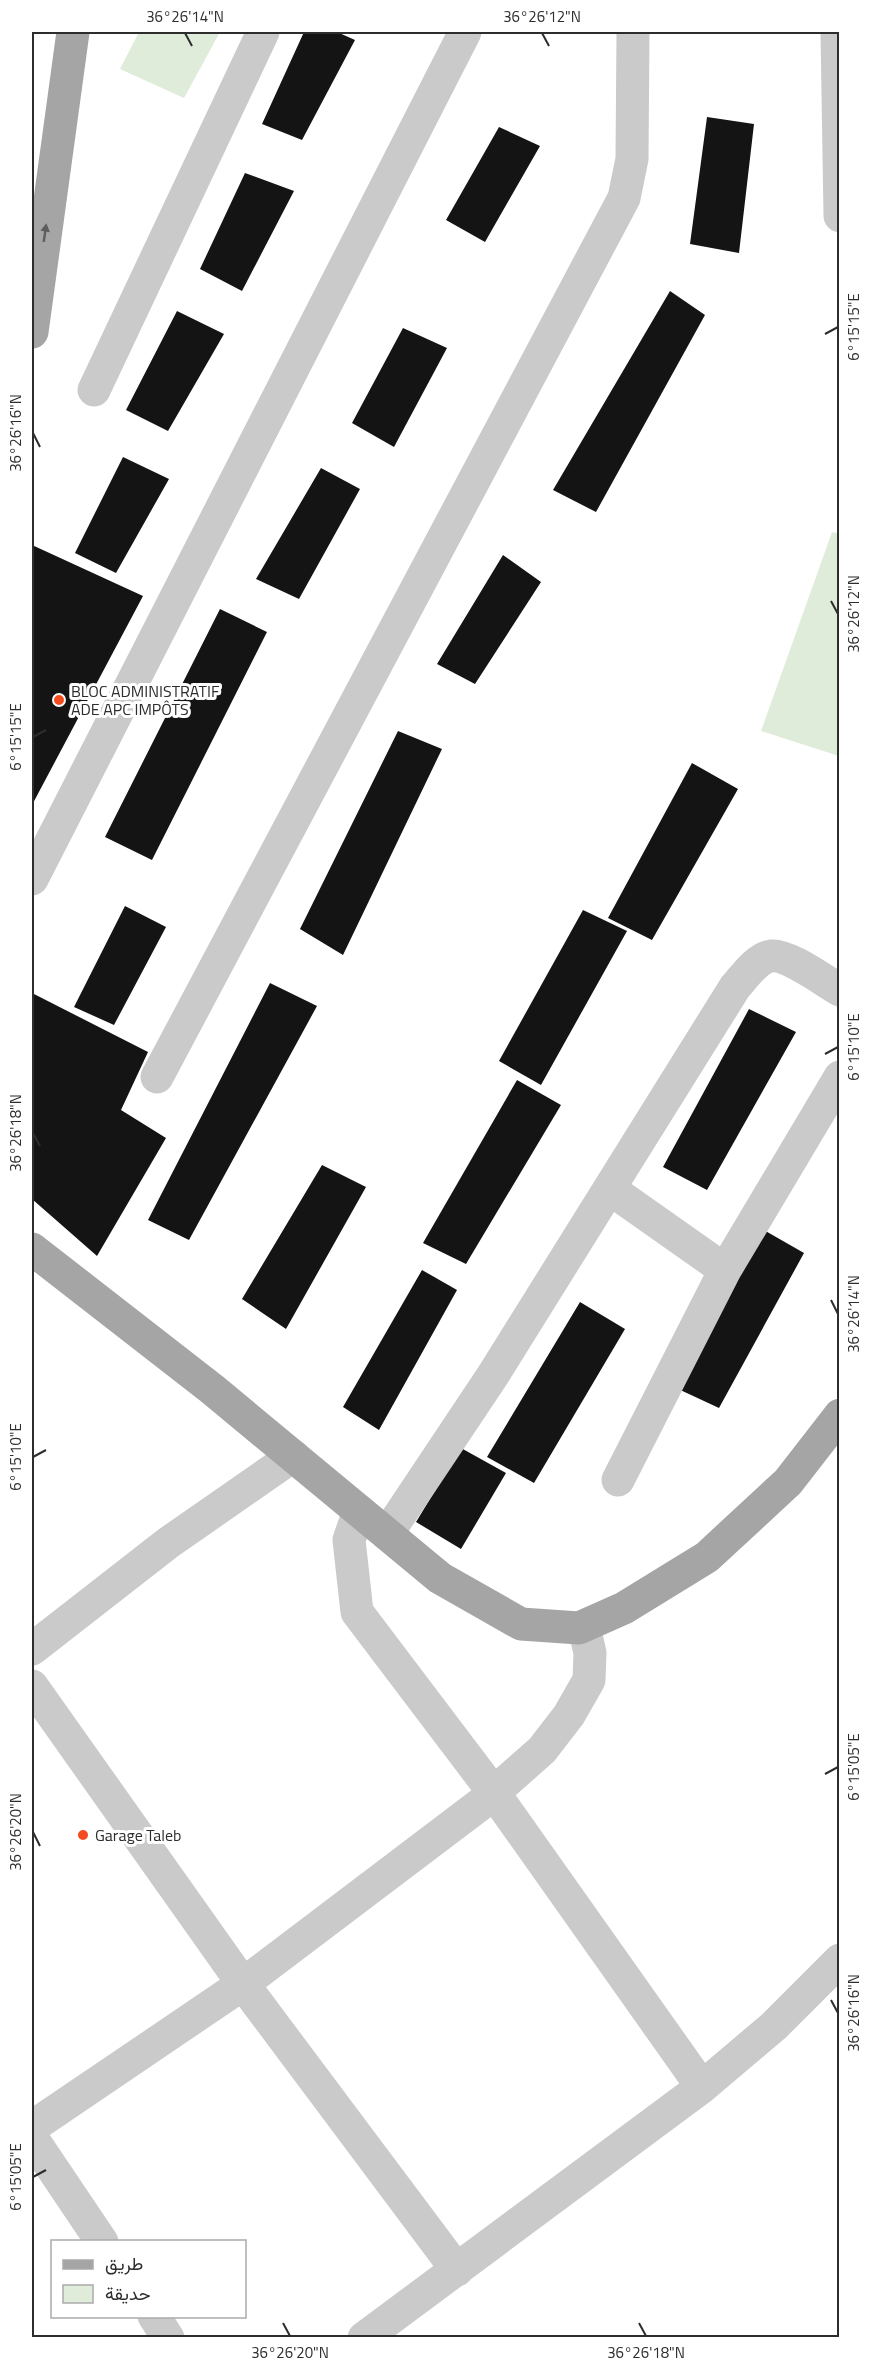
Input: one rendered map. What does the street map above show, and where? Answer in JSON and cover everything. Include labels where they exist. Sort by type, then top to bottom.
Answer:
[{"type":"main road","points":[[32,332],[73,32]]},
{"type":"main road","points":[[32,1249],[212,1389],[440,1578],[521,1624],[579,1628],[624,1608],[707,1557],[788,1482],[840,1415]]},
{"type":"street","points":[[94,390],[263,32]]},
{"type":"street","points":[[32,879],[465,32]]},
{"type":"street","points":[[158,1077],[624,198],[632,159],[633,32]]},
{"type":"street","points":[[837,32],[840,216]]},
{"type":"street","points":[[387,1534],[493,1376],[735,987],[752,968],[770,956],[784,957],[840,990]]},
{"type":"street","points":[[618,1480],[725,1270],[840,1077]]},
{"type":"street","points":[[610,1189],[725,1270]]},
{"type":"street","points":[[32,1649],[168,1543],[293,1456]]},
{"type":"street","points":[[359,1511],[349,1540],[357,1612],[494,1793],[702,2087]]},
{"type":"street","points":[[32,2127],[243,1984],[494,1793],[542,1750],[569,1715],[589,1680],[590,1653],[584,1626]]},
{"type":"street","points":[[32,1686],[243,1984],[457,2270]]},
{"type":"street","points":[[364,2337],[702,2087],[774,2026],[840,1960]]},
{"type":"street","points":[[32,2138],[101,2240]]},
{"type":"street","points":[[154,2318],[168,2337]]},
{"type":"green space","points":[[139,32],[220,32],[184,98],[120,69]]},
{"type":"green space","points":[[832,532],[840,534],[839,756],[761,731]]},
{"type":"building","points":[[304,32],[337,32],[355,40],[302,140],[262,124]]},
{"type":"building","points":[[707,117],[754,124],[739,253],[690,244]]},
{"type":"building","points":[[499,127],[540,146],[485,242],[446,220]]},
{"type":"building","points":[[245,173],[294,191],[242,291],[200,269]]},
{"type":"building","points":[[670,291],[705,315],[596,512],[553,490]]},
{"type":"building","points":[[177,311],[224,334],[168,431],[126,410]]},
{"type":"building","points":[[403,328],[447,348],[394,447],[352,423]]},
{"type":"building","points":[[123,457],[169,479],[116,573],[75,553]]},
{"type":"building","points":[[321,468],[360,489],[299,599],[256,579]]},
{"type":"building","name":"BLOC ADMINISTRATIF ADE APC IMPÔTS","points":[[32,545],[143,596],[32,805]]},
{"type":"building","points":[[503,555],[541,582],[475,684],[437,664]]},
{"type":"building","points":[[220,609],[267,632],[152,860],[105,837]]},
{"type":"building","points":[[398,731],[442,749],[343,955],[300,929]]},
{"type":"building","points":[[692,763],[738,789],[652,940],[608,918]]},
{"type":"building","points":[[125,906],[166,927],[114,1025],[74,1007]]},
{"type":"building","points":[[583,910],[627,931],[541,1085],[499,1061]]},
{"type":"building","points":[[270,983],[317,1006],[189,1240],[148,1220]]},
{"type":"building","points":[[32,993],[148,1052],[121,1110],[166,1138],[97,1256],[32,1199]]},
{"type":"building","points":[[749,1009],[796,1032],[707,1190],[663,1167]]},
{"type":"building","points":[[517,1080],[561,1105],[466,1264],[423,1243]]},
{"type":"building","points":[[322,1165],[366,1187],[286,1329],[242,1299]]},
{"type":"building","points":[[762,1229],[804,1253],[719,1408],[676,1388]]},
{"type":"building","points":[[422,1270],[457,1290],[379,1430],[343,1407]]},
{"type":"building","points":[[580,1302],[625,1329],[534,1483],[487,1457]]},
{"type":"building","points":[[461,1448],[506,1473],[461,1549],[416,1522]]},
{"type":"place","name":"BLOC ADMINISTRATIF ADE APC IMPÔTS","points":[[59,700]]},
{"type":"place","name":"Garage Taleb","points":[[83,1835]]}]
